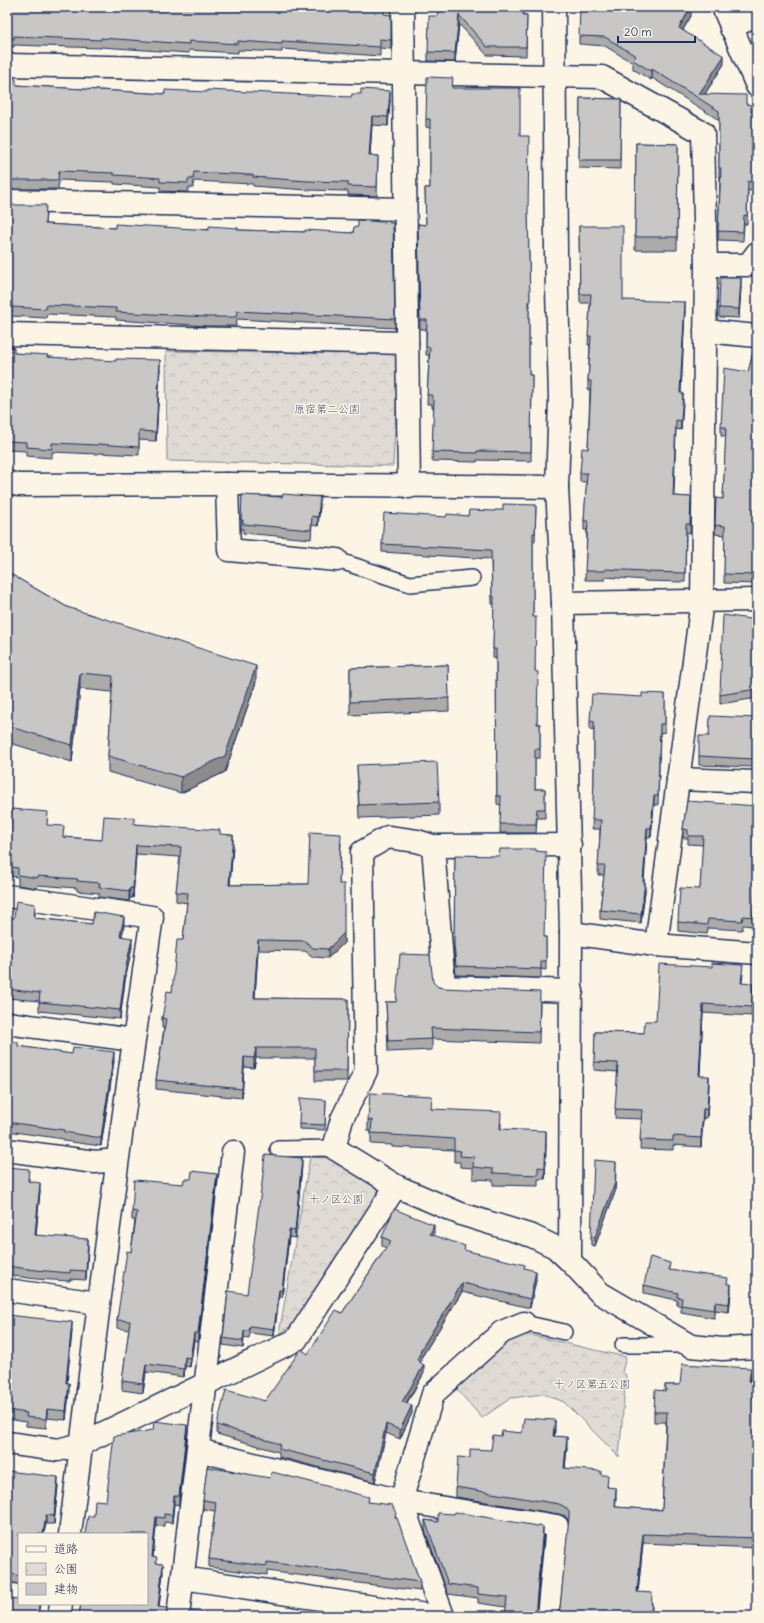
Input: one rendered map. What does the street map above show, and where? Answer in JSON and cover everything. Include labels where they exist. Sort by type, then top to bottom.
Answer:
[{"type":"street","points":[[403,7],[409,487]]},
{"type":"street","points":[[554,7],[556,75],[556,253],[560,398],[557,487],[570,845],[572,991],[570,1261]]},
{"type":"street","points":[[723,7],[757,86]]},
{"type":"street","points":[[731,28],[757,14]]},
{"type":"street","points":[[7,65],[602,77],[704,133],[706,265],[702,601],[656,945]]},
{"type":"street","points":[[7,201],[405,209]]},
{"type":"street","points":[[706,265],[748,265],[757,253]]},
{"type":"street","points":[[705,331],[757,336]]},
{"type":"street","points":[[7,334],[407,343]]},
{"type":"street","points":[[7,482],[18,485],[227,484],[409,487],[557,487]]},
{"type":"street","points":[[227,484],[229,550],[337,560]]},
{"type":"street","points":[[562,603],[757,600]]},
{"type":"street","points":[[678,779],[757,782]]},
{"type":"street","points":[[570,845],[433,846],[417,840],[388,837],[362,852],[366,1071],[342,1119],[334,1148],[396,1186],[461,1214],[532,1236],[555,1247],[600,1293],[692,1346],[722,1349],[757,1347]]},
{"type":"street","points":[[433,846],[444,987],[572,991]]},
{"type":"street","points":[[7,896],[152,917],[133,1040],[117,1160],[70,1533]]},
{"type":"street","points":[[571,933],[656,945],[757,953]]},
{"type":"street","points":[[7,1023],[133,1040]]},
{"type":"street","points":[[7,1150],[95,1162],[117,1160]]},
{"type":"street","points":[[178,1616],[233,1152]]},
{"type":"street","points":[[7,1443],[58,1450],[81,1444],[206,1382],[296,1340],[396,1186]]},
{"type":"street","points":[[7,1290],[98,1303]]},
{"type":"street","points":[[443,1616],[401,1501],[433,1394],[502,1332],[524,1323]]},
{"type":"street","points":[[198,1450],[401,1501],[557,1526],[548,1616]]},
{"type":"street","points":[[183,1578],[363,1611],[433,1616]]},
{"type":"street","points":[[7,1594],[18,1596]]},
{"type":"street","points":[[59,1616],[61,1605]]},
{"type":"lane","points":[[337,560],[410,584],[472,578]]},
{"type":"lane","points":[[278,1149],[334,1148]]},
{"type":"lane","points":[[524,1323],[564,1332]]},
{"type":"lane","points":[[623,1345],[692,1346]]},
{"type":"green space","name":"原宿第二公園","points":[[166,351],[399,354],[393,466],[167,461]]},
{"type":"green space","name":"十ノ区公園","points":[[310,1157],[331,1158],[380,1189],[294,1324],[279,1334]]},
{"type":"green space","name":"十ノ区第五公園","points":[[525,1334],[626,1357],[622,1372],[626,1375],[619,1457],[564,1402],[544,1394],[511,1398],[482,1418],[454,1386],[511,1337]]},
{"type":"building","points":[[7,7],[384,7],[384,14],[391,15],[391,40],[380,39],[380,47],[282,41],[282,44],[238,41],[238,44],[189,41],[189,44],[101,38],[101,40],[14,36],[14,39],[7,38]]},
{"type":"building","points":[[438,7],[524,7],[523,15],[527,15],[526,47],[487,47],[459,15],[455,53],[428,52],[429,16],[438,16]]},
{"type":"building","points":[[580,7],[691,7],[679,28],[724,56],[699,94],[746,95],[746,104],[751,105],[751,112],[757,113],[757,184],[748,181],[747,216],[744,215],[743,232],[718,231],[721,168],[719,168],[719,111],[652,69],[651,71],[633,60],[636,56],[605,37],[579,36]]},
{"type":"building","points":[[427,77],[453,78],[452,88],[520,88],[520,136],[529,136],[529,375],[532,375],[531,452],[432,452],[434,400],[432,399],[432,395],[427,395],[430,347],[426,347],[427,320],[420,320],[418,224],[426,225],[425,188],[430,188],[430,119],[426,119]]},
{"type":"building","points":[[7,78],[16,79],[16,85],[165,94],[165,90],[207,92],[207,90],[351,97],[352,94],[361,94],[361,89],[390,91],[388,117],[372,116],[369,156],[378,156],[377,187],[348,186],[348,182],[307,181],[253,177],[253,175],[194,172],[193,179],[188,179],[188,183],[160,182],[160,178],[114,175],[114,173],[59,171],[58,180],[7,180]]},
{"type":"building","points":[[580,98],[621,99],[620,160],[579,160]]},
{"type":"building","points":[[636,143],[678,144],[677,237],[635,237]]},
{"type":"building","points":[[7,205],[46,205],[45,224],[115,228],[115,224],[209,230],[209,226],[238,228],[238,230],[305,232],[305,230],[353,233],[354,227],[358,227],[358,220],[393,223],[395,319],[237,311],[236,317],[207,317],[116,312],[116,308],[47,305],[46,309],[12,307],[12,313],[7,313]]},
{"type":"building","points":[[579,226],[623,226],[623,300],[685,302],[680,393],[683,393],[681,421],[676,420],[673,496],[691,497],[690,524],[686,524],[685,573],[605,569],[605,571],[585,571],[588,521],[584,521],[587,473],[580,473],[582,448],[588,449],[591,381],[588,381],[591,336],[588,336],[591,294],[580,294]]},
{"type":"building","points":[[720,278],[741,278],[739,309],[719,308]]},
{"type":"building","points":[[7,337],[10,338],[10,347],[14,348],[14,353],[48,355],[47,357],[116,361],[116,359],[160,360],[156,432],[139,431],[139,447],[52,443],[52,449],[26,447],[26,442],[7,441]]},
{"type":"building","points":[[757,339],[757,575],[724,574],[725,526],[715,525],[716,498],[723,499],[726,427],[721,427],[724,368],[748,372]]},
{"type":"building","points":[[283,494],[320,497],[318,517],[312,516],[311,530],[243,524],[243,520],[241,520],[242,495],[282,497]]},
{"type":"building","points":[[503,504],[536,505],[535,533],[533,533],[533,617],[536,617],[535,671],[538,672],[537,724],[540,724],[540,749],[535,749],[535,789],[545,789],[545,809],[537,809],[536,824],[500,824],[501,796],[497,796],[496,649],[493,649],[494,596],[492,596],[491,550],[382,544],[384,513],[446,517],[447,514],[468,516],[469,510],[503,510]]},
{"type":"building","points":[[7,572],[67,607],[256,666],[225,756],[181,777],[108,756],[113,676],[80,673],[72,745],[7,726]]},
{"type":"building","points":[[723,615],[757,620],[757,689],[720,695]]},
{"type":"building","points":[[448,665],[449,698],[350,702],[350,668]]},
{"type":"building","points":[[642,693],[665,694],[665,724],[660,724],[658,796],[654,796],[651,828],[647,828],[643,882],[645,882],[641,914],[600,910],[605,866],[598,866],[601,820],[592,820],[594,782],[594,721],[590,720],[592,694],[642,697]]},
{"type":"building","points":[[710,716],[757,718],[757,742],[754,741],[753,759],[699,756],[699,736],[709,736]]},
{"type":"building","points":[[437,762],[439,802],[359,805],[357,765]]},
{"type":"building","points":[[687,801],[757,806],[757,869],[753,917],[743,916],[742,921],[708,919],[707,925],[678,922],[680,888],[700,889],[703,836],[688,836],[688,830],[683,829]]},
{"type":"building","points":[[12,809],[48,812],[47,825],[64,826],[63,837],[102,840],[104,816],[134,818],[134,824],[220,830],[220,834],[233,835],[229,885],[308,884],[310,832],[341,834],[339,884],[344,884],[344,933],[328,949],[313,948],[305,941],[258,940],[254,998],[348,999],[347,1071],[315,1071],[315,1048],[256,1048],[254,1058],[244,1057],[242,1089],[156,1080],[166,1019],[162,1018],[167,991],[172,992],[177,940],[183,940],[188,893],[176,892],[181,847],[136,845],[133,888],[130,888],[129,891],[99,887],[100,883],[77,881],[78,879],[38,876],[37,878],[18,875],[18,868],[7,866],[7,832],[10,832]]},
{"type":"building","points":[[500,849],[536,849],[536,851],[546,852],[544,937],[546,937],[546,961],[541,961],[541,969],[456,966],[454,944],[455,855],[499,856]]},
{"type":"building","points":[[16,901],[35,904],[34,918],[92,924],[94,912],[124,917],[120,936],[132,938],[125,972],[120,1010],[39,1002],[40,993],[7,989],[7,918],[14,918]]},
{"type":"building","points":[[400,954],[430,955],[433,982],[438,987],[540,992],[539,1032],[431,1028],[432,1039],[388,1041],[386,1002],[396,1002]]},
{"type":"building","points":[[712,963],[743,965],[741,983],[753,984],[752,1007],[703,1004],[699,1076],[709,1076],[707,1109],[703,1109],[701,1138],[673,1136],[673,1141],[640,1140],[642,1110],[615,1109],[618,1063],[594,1062],[595,1032],[644,1033],[645,1021],[656,1021],[659,964],[712,967]]},
{"type":"building","points":[[7,1041],[18,1042],[18,1046],[72,1054],[73,1047],[114,1052],[101,1138],[64,1132],[64,1130],[7,1122]]},
{"type":"building","points":[[370,1093],[432,1096],[431,1109],[501,1112],[500,1129],[546,1131],[545,1168],[538,1167],[538,1175],[493,1173],[493,1169],[473,1167],[474,1157],[460,1156],[461,1151],[454,1150],[454,1139],[371,1133],[372,1120],[368,1120]]},
{"type":"building","points":[[300,1098],[326,1100],[325,1125],[299,1124]]},
{"type":"building","points":[[265,1155],[302,1158],[295,1231],[289,1230],[282,1290],[279,1290],[274,1329],[250,1326],[249,1331],[244,1331],[243,1341],[223,1338],[228,1291],[247,1294]]},
{"type":"building","points":[[594,1160],[616,1162],[615,1183],[595,1237],[591,1237]]},
{"type":"building","points":[[7,1167],[29,1169],[28,1181],[40,1183],[35,1235],[88,1239],[86,1271],[70,1270],[70,1273],[7,1266]]},
{"type":"building","points":[[192,1171],[217,1174],[198,1333],[194,1333],[190,1358],[185,1357],[184,1369],[146,1364],[143,1384],[122,1381],[130,1321],[117,1320],[127,1251],[131,1252],[137,1212],[132,1211],[134,1180],[183,1184],[184,1179],[191,1179]]},
{"type":"building","points":[[394,1209],[434,1225],[430,1234],[465,1246],[464,1250],[525,1265],[524,1268],[536,1271],[530,1299],[462,1283],[420,1351],[421,1352],[417,1360],[424,1365],[402,1402],[412,1405],[400,1430],[386,1424],[375,1473],[279,1449],[280,1444],[217,1425],[226,1390],[265,1401],[301,1349],[308,1354],[336,1310],[342,1313],[391,1241],[382,1237]]},
{"type":"building","points":[[650,1257],[670,1263],[669,1270],[728,1278],[727,1284],[731,1284],[729,1304],[715,1302],[714,1310],[681,1305],[682,1298],[677,1297],[678,1293],[644,1285]]},
{"type":"building","points":[[7,1315],[72,1322],[66,1383],[69,1383],[66,1411],[47,1409],[46,1419],[26,1417],[27,1413],[7,1410]]},
{"type":"building","points":[[682,1364],[751,1368],[749,1381],[754,1382],[753,1398],[757,1398],[757,1538],[643,1534],[637,1592],[652,1593],[651,1612],[647,1612],[647,1616],[555,1616],[558,1614],[560,1608],[569,1512],[565,1507],[559,1504],[456,1487],[458,1457],[470,1458],[470,1449],[491,1450],[493,1435],[501,1436],[502,1431],[522,1433],[524,1418],[555,1420],[553,1436],[567,1437],[564,1468],[601,1471],[601,1475],[608,1475],[607,1487],[616,1488],[615,1507],[662,1510],[667,1412],[654,1412],[655,1390],[666,1391],[665,1385],[680,1385]]},
{"type":"building","points":[[154,1421],[187,1425],[179,1496],[174,1496],[172,1515],[164,1514],[164,1518],[156,1517],[152,1557],[157,1558],[156,1563],[163,1564],[158,1607],[166,1608],[169,1616],[79,1616],[81,1605],[148,1605],[148,1533],[85,1533],[88,1516],[94,1516],[95,1500],[106,1501],[114,1436],[153,1430]]},
{"type":"building","points":[[207,1467],[270,1478],[272,1472],[369,1497],[368,1502],[392,1505],[396,1513],[395,1517],[397,1518],[420,1582],[267,1562],[267,1566],[209,1559],[216,1502],[203,1500]]},
{"type":"building","points":[[7,1471],[58,1477],[54,1516],[46,1515],[43,1533],[18,1533],[18,1576],[9,1573],[7,1574]]},
{"type":"building","points":[[455,1512],[543,1527],[536,1605],[536,1611],[540,1616],[505,1616],[507,1597],[478,1594],[478,1588],[448,1584],[425,1520],[438,1522],[438,1513],[454,1514]]},
{"type":"building","points":[[7,1598],[18,1599],[18,1605],[39,1605],[38,1616],[7,1616]]},
{"type":"building","points":[[190,1611],[225,1616],[187,1616]]},
{"type":"building","points":[[348,1611],[348,1616],[263,1616]]}]
